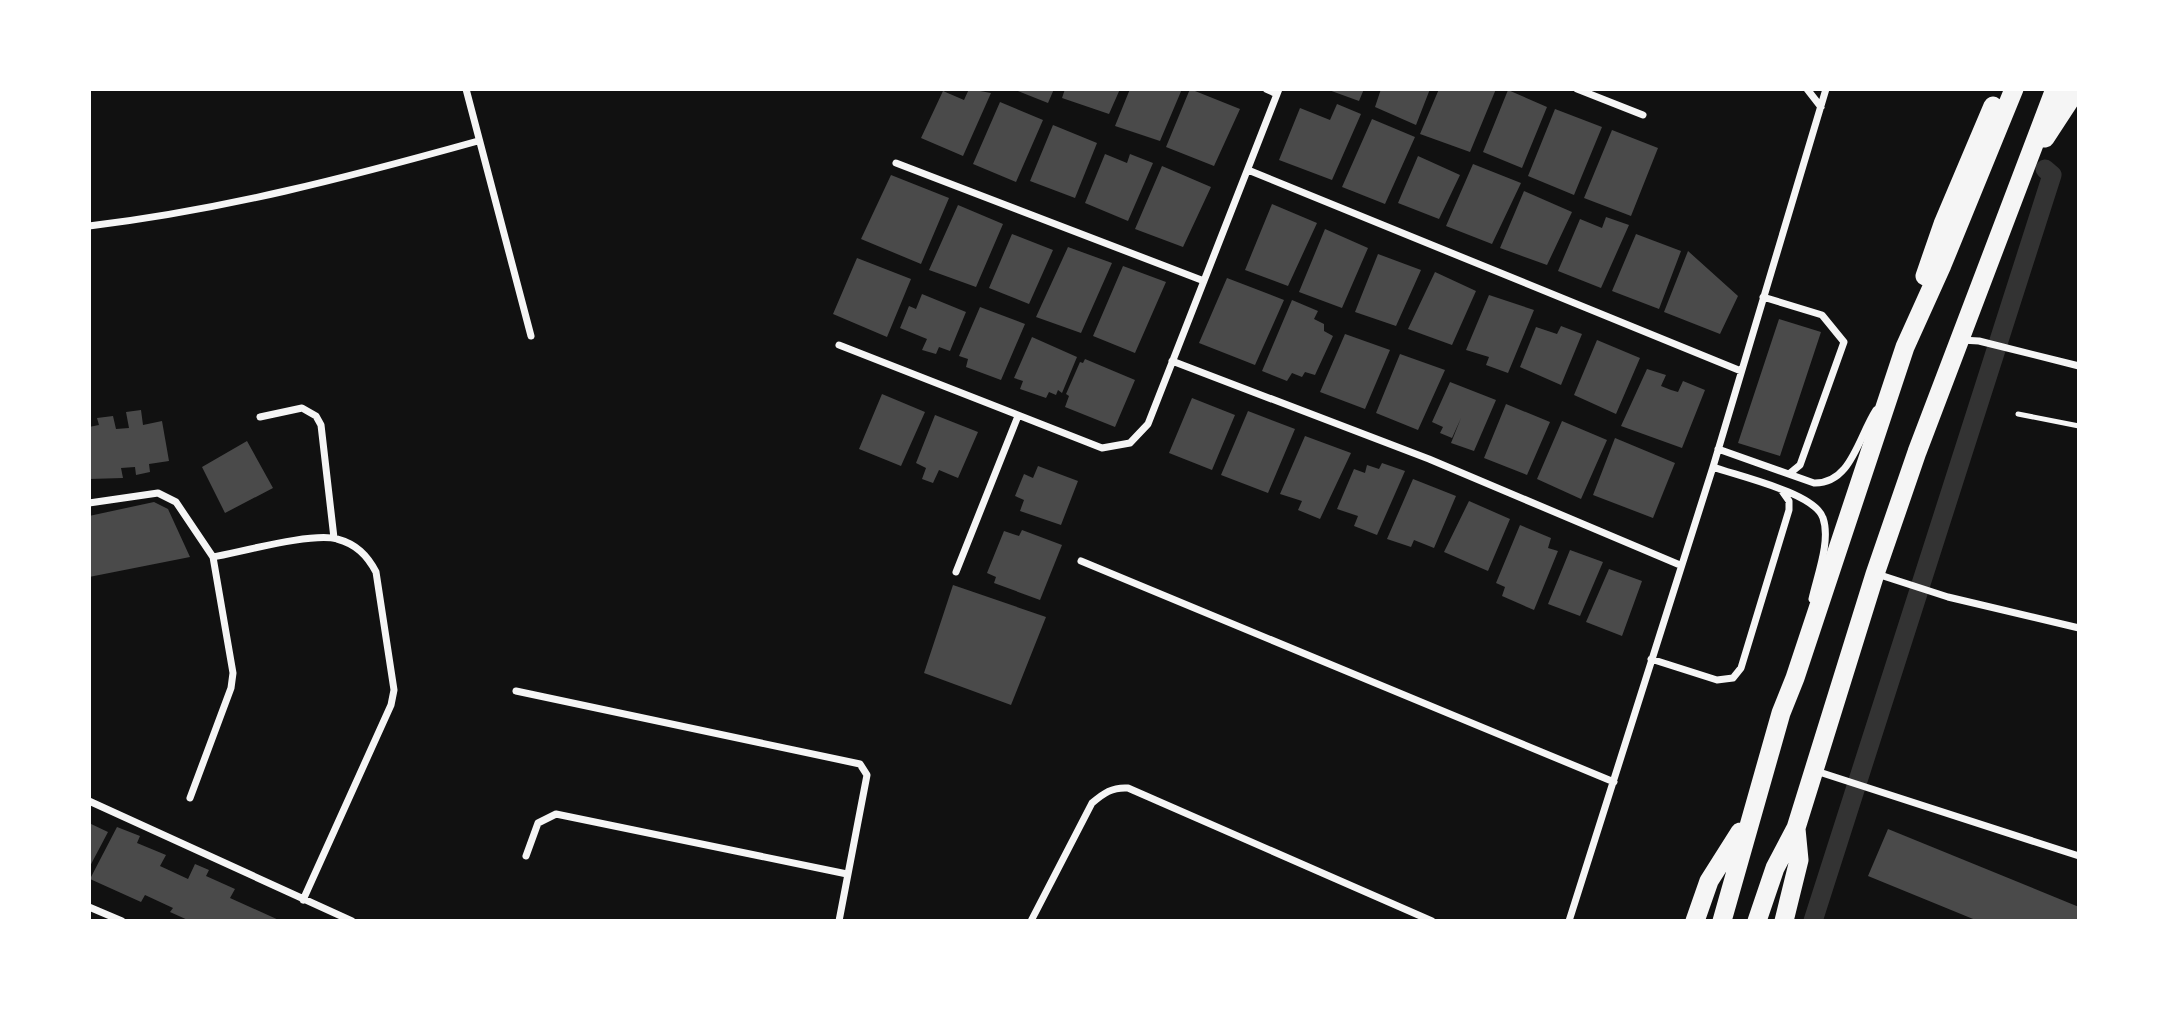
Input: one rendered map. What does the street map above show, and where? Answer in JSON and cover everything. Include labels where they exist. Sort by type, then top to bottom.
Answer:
[{"type":"highway","points":[[1905,347],[1942,265],[2014,89]]},
{"type":"highway","points":[[1757,921],[1775,868],[1796,828],[1875,574],[1970,340],[2021,177],[2071,92]]},
{"type":"highway","points":[[1722,921],[1781,713],[1905,347],[1943,224],[1998,95]]},
{"type":"highway","points":[[1695,921],[1709,881],[1753,811]]},
{"type":"highway","points":[[1784,921],[1799,860],[1796,828]]},
{"type":"street","points":[[466,89],[531,336]]},
{"type":"street","points":[[839,345],[1102,448],[1130,443],[1148,424],[1278,92],[1266,89]]},
{"type":"street","points":[[1577,89],[1643,115]]},
{"type":"street","points":[[1807,89],[1821,107]]},
{"type":"street","points":[[1569,921],[1713,467],[1826,89]]},
{"type":"street","points":[[89,226],[236,204],[318,186],[478,141]]},
{"type":"street","points":[[896,163],[1204,281]]},
{"type":"street","points":[[1248,170],[1741,371]]},
{"type":"street","points":[[1763,297],[1822,315],[1844,342],[1800,465],[1789,474]]},
{"type":"street","points":[[1970,340],[2079,366]]},
{"type":"street","points":[[1172,361],[1429,459],[1680,565]]},
{"type":"street","points":[[1718,449],[1814,483],[1828,484],[1836,479],[1889,391]]},
{"type":"street","points":[[260,417],[302,408],[316,416],[323,436],[334,538]]},
{"type":"street","points":[[956,572],[1018,416]]},
{"type":"street","points":[[1713,467],[1782,491],[1818,508],[1824,519],[1825,532],[1795,678]]},
{"type":"street","points":[[1651,659],[1717,680],[1733,678],[1741,668],[1789,510],[1789,501],[1782,491]]},
{"type":"street","points":[[89,503],[158,493],[168,495],[176,502],[213,557],[233,673],[231,688],[190,799]]},
{"type":"street","points":[[213,557],[334,538],[353,545],[368,556],[376,572],[394,690],[391,705],[303,900]]},
{"type":"street","points":[[1081,561],[1614,782]]},
{"type":"street","points":[[1875,574],[1902,579],[1948,597],[2079,628]]},
{"type":"street","points":[[516,691],[860,764],[867,775],[839,921]]},
{"type":"street","points":[[1814,770],[1885,796],[2079,856]]},
{"type":"street","points":[[1031,921],[1092,803],[1107,791],[1118,787],[1128,788],[1432,921]]},
{"type":"street","points":[[89,802],[352,921]]},
{"type":"street","points":[[526,856],[538,823],[556,814],[847,874]]},
{"type":"street","points":[[89,907],[122,921]]},
{"type":"lane","points":[[2018,414],[2079,425]]},
{"type":"building","points":[[969,89],[991,93],[963,156],[921,138],[943,91],[964,100]]},
{"type":"building","points":[[1013,89],[1054,89],[1048,103]]},
{"type":"building","points":[[1065,89],[1120,89],[1109,114],[1062,98]]},
{"type":"building","points":[[1130,89],[1182,89],[1160,141],[1115,126]]},
{"type":"building","points":[[1190,89],[1240,109],[1214,166],[1166,147]]},
{"type":"building","points":[[1326,89],[1364,89],[1359,101]]},
{"type":"building","points":[[1381,89],[1430,89],[1416,125],[1375,107]]},
{"type":"building","points":[[1439,89],[1496,89],[1470,152],[1420,134]]},
{"type":"building","points":[[1508,90],[1547,107],[1522,168],[1483,152]]},
{"type":"building","points":[[1000,102],[1043,120],[1016,182],[973,164]]},
{"type":"building","points":[[1337,104],[1361,114],[1332,180],[1279,160],[1300,108],[1330,120]]},
{"type":"building","points":[[1555,109],[1602,127],[1574,195],[1528,176]]},
{"type":"building","points":[[1372,119],[1415,137],[1385,204],[1342,187]]},
{"type":"building","points":[[1053,125],[1097,143],[1075,198],[1030,181]]},
{"type":"building","points":[[1612,130],[1658,148],[1631,216],[1584,198]]},
{"type":"building","points":[[1105,154],[1127,163],[1130,154],[1153,163],[1128,221],[1085,203]]},
{"type":"building","points":[[1418,156],[1460,175],[1439,219],[1398,203]]},
{"type":"building","points":[[1473,164],[1521,183],[1492,244],[1446,226]]},
{"type":"building","points":[[1162,166],[1211,187],[1183,247],[1135,229]]},
{"type":"building","points":[[891,175],[949,198],[921,264],[861,239]]},
{"type":"building","points":[[1524,191],[1572,212],[1547,265],[1500,248]]},
{"type":"building","points":[[1272,204],[1317,223],[1288,286],[1245,270]]},
{"type":"building","points":[[958,205],[1003,224],[976,287],[929,270]]},
{"type":"building","points":[[1606,217],[1629,225],[1601,288],[1558,271],[1580,219],[1602,228]]},
{"type":"building","points":[[1325,229],[1368,248],[1342,308],[1299,292]]},
{"type":"building","points":[[1012,234],[1053,250],[1029,304],[989,288]]},
{"type":"building","points":[[1636,234],[1681,251],[1659,309],[1612,291]]},
{"type":"building","points":[[1068,247],[1112,263],[1081,333],[1036,317]]},
{"type":"building","points":[[1688,251],[1738,296],[1720,334],[1664,312]]},
{"type":"building","points":[[1378,254],[1421,270],[1396,326],[1355,312]]},
{"type":"building","points":[[857,258],[911,279],[887,337],[833,314]]},
{"type":"building","points":[[1123,266],[1166,282],[1135,353],[1093,336]]},
{"type":"building","points":[[1435,272],[1476,291],[1452,345],[1408,329]]},
{"type":"building","points":[[1227,278],[1284,300],[1255,365],[1199,343]]},
{"type":"building","points":[[922,294],[966,312],[950,351],[939,347],[936,354],[922,350],[927,339],[900,328],[909,306],[916,309]]},
{"type":"building","points":[[1489,295],[1534,310],[1508,373],[1486,365],[1489,357],[1466,350]]},
{"type":"building","points":[[1292,300],[1318,311],[1314,319],[1324,324],[1324,331],[1333,336],[1315,375],[1305,372],[1302,377],[1292,373],[1287,381],[1262,371]]},
{"type":"building","points":[[980,307],[1025,324],[1001,380],[966,367],[968,359],[959,356]]},
{"type":"building","points":[[1779,319],[1821,332],[1780,456],[1738,443]]},
{"type":"building","points":[[1561,326],[1582,334],[1561,385],[1520,367],[1536,327],[1557,334]]},
{"type":"building","points":[[1345,334],[1390,350],[1365,409],[1320,392]]},
{"type":"building","points":[[1032,337],[1077,357],[1062,393],[1058,390],[1056,395],[1049,392],[1046,398],[1020,389],[1023,381],[1014,378]]},
{"type":"building","points":[[1597,340],[1640,358],[1616,414],[1574,395]]},
{"type":"building","points":[[1400,354],[1445,370],[1418,430],[1376,413]]},
{"type":"building","points":[[1085,359],[1135,380],[1115,427],[1065,407],[1069,396],[1066,394],[1080,362],[1083,363]]},
{"type":"building","points":[[1647,369],[1666,375],[1661,386],[1671,390],[1678,392],[1683,381],[1705,390],[1682,448],[1621,426]]},
{"type":"building","points":[[1450,382],[1496,400],[1474,451],[1451,443],[1461,418],[1452,438],[1440,433],[1443,427],[1432,422]]},
{"type":"building","points":[[882,394],[925,412],[901,466],[859,449]]},
{"type":"building","points":[[1192,398],[1235,415],[1212,470],[1169,453]]},
{"type":"building","points":[[1506,404],[1550,422],[1527,475],[1484,458]]},
{"type":"building","points":[[141,410],[143,425],[162,421],[169,461],[149,464],[150,472],[136,475],[135,467],[121,468],[123,478],[89,479],[89,427],[99,425],[97,418],[113,416],[116,429],[129,428],[126,412]]},
{"type":"building","points":[[1248,411],[1295,429],[1268,493],[1221,475]]},
{"type":"building","points":[[935,415],[978,432],[958,478],[939,470],[933,483],[922,479],[926,468],[916,463]]},
{"type":"building","points":[[1562,421],[1607,440],[1581,499],[1537,479]]},
{"type":"building","points":[[1305,436],[1351,453],[1320,519],[1298,510],[1302,501],[1280,494]]},
{"type":"building","points":[[1615,438],[1675,463],[1653,518],[1593,495]]},
{"type":"building","points":[[247,441],[273,488],[225,513],[202,467]]},
{"type":"building","points":[[1382,463],[1405,471],[1377,535],[1354,526],[1358,516],[1337,509],[1354,469],[1365,473],[1367,465],[1379,469]]},
{"type":"building","points":[[1038,466],[1078,481],[1061,525],[1020,511],[1024,500],[1015,496],[1024,474],[1033,478]]},
{"type":"building","points":[[1413,479],[1456,496],[1434,548],[1414,540],[1411,547],[1387,539]]},
{"type":"building","points":[[1469,501],[1510,519],[1488,571],[1444,552]]},
{"type":"building","points":[[154,502],[168,509],[190,557],[89,577],[89,516]]},
{"type":"building","points":[[1520,525],[1551,538],[1548,548],[1558,551],[1534,610],[1502,596],[1505,587],[1496,583]]},
{"type":"building","points":[[1022,530],[1062,545],[1040,600],[994,583],[996,577],[987,573],[1004,531],[1019,536]]},
{"type":"building","points":[[1570,550],[1603,562],[1580,616],[1548,604]]},
{"type":"building","points":[[1609,569],[1642,581],[1622,636],[1586,622]]},
{"type":"building","points":[[953,585],[1046,617],[1011,705],[924,673]]},
{"type":"building","points":[[89,823],[108,832],[89,868]]},
{"type":"building","points":[[117,827],[140,836],[137,843],[166,855],[160,866],[188,879],[195,864],[209,870],[206,876],[235,889],[230,898],[281,921],[190,921],[170,912],[173,908],[145,895],[141,902],[90,879]]},
{"type":"building","points":[[1888,829],[2079,907],[2079,921],[1978,921],[1868,876]]},
{"type":"waterway","points":[[1813,921],[2052,175],[2045,169]]}]
